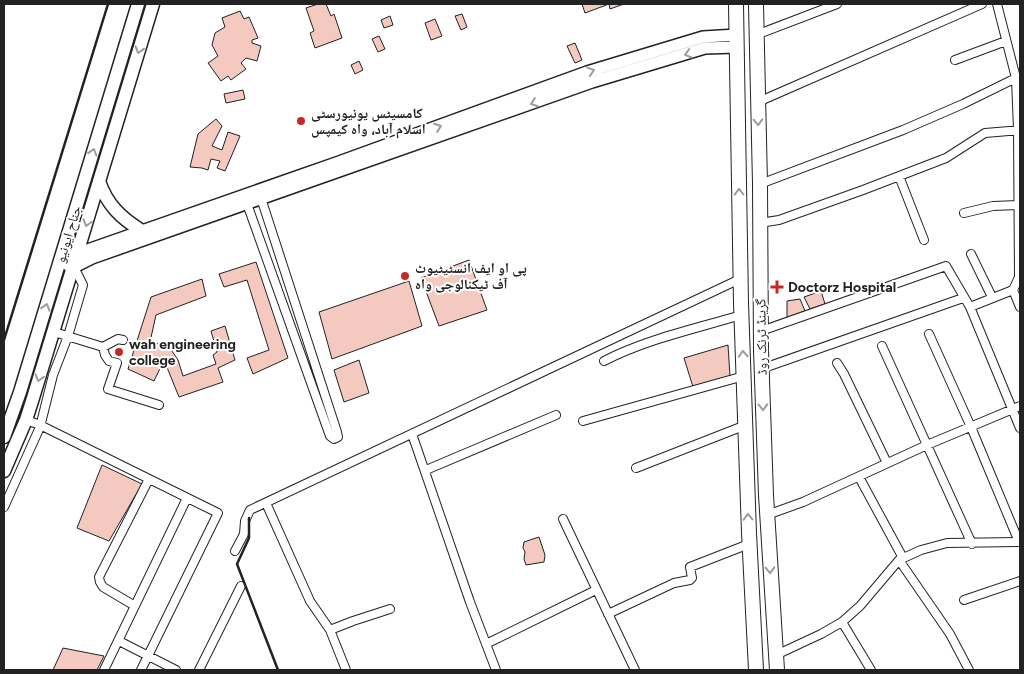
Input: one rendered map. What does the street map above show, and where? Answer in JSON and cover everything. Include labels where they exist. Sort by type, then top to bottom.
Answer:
[{"type":"highway","name":"گرینڈ ٹرنک روڈ","points":[[736,4],[741,315],[749,544],[756,670]]},
{"type":"highway","name":"گرینڈ ٹرنک روڈ","points":[[756,4],[760,184],[761,369],[767,515],[777,670]]},
{"type":"highway","points":[[737,85],[757,85]]},
{"type":"main road","name":"جناح ایونیو","points":[[4,437],[23,382],[138,4]]},
{"type":"main road","name":"جناح ایونیو","points":[[4,470],[26,420],[153,4]]},
{"type":"main road","points":[[99,182],[111,206],[143,235]]},
{"type":"street","points":[[756,34],[837,4]]},
{"type":"street","points":[[758,102],[982,4]]},
{"type":"street","points":[[970,308],[992,297],[1013,290],[1019,277],[1019,130],[1016,78],[997,4]]},
{"type":"street","points":[[60,262],[78,252],[143,235],[592,82],[705,48],[736,41]]},
{"type":"street","points":[[955,60],[1006,41]]},
{"type":"street","points":[[760,184],[903,130],[1016,78]]},
{"type":"street","points":[[760,224],[779,220],[946,158],[985,133],[1019,130]]},
{"type":"street","points":[[899,176],[924,240]]},
{"type":"street","points":[[246,200],[330,436],[334,439],[338,437],[337,432],[260,195]]},
{"type":"street","points":[[964,213],[993,206],[1019,205]]},
{"type":"street","points":[[74,267],[143,235]]},
{"type":"street","points":[[971,254],[992,297]]},
{"type":"street","points":[[4,507],[40,425],[53,375],[68,336],[83,285],[74,267],[60,262]]},
{"type":"street","points":[[760,331],[946,266],[970,308],[1017,408],[1020,428]]},
{"type":"street","points":[[235,551],[244,534],[245,521],[250,510],[740,279]]},
{"type":"street","points":[[1013,290],[1020,307]]},
{"type":"street","points":[[761,369],[964,298]]},
{"type":"street","points":[[604,362],[649,342],[741,315]]},
{"type":"street","points":[[54,332],[103,347],[118,339],[123,340]]},
{"type":"street","points":[[776,655],[842,622],[860,606],[901,559],[921,550],[947,543],[1020,542],[972,427],[929,334]]},
{"type":"street","points":[[882,346],[972,544]]},
{"type":"street","points":[[103,347],[109,361],[117,363],[108,390],[158,405]]},
{"type":"street","points":[[837,363],[887,464]]},
{"type":"street","points":[[583,421],[744,376]]},
{"type":"street","points":[[767,515],[803,502],[927,445],[1017,408]]},
{"type":"street","points":[[426,470],[556,415]]},
{"type":"street","points":[[26,420],[40,425],[218,513],[141,670]]},
{"type":"street","points":[[636,468],[746,425]]},
{"type":"street","points":[[412,434],[496,670]]},
{"type":"street","points":[[859,476],[901,559],[950,634],[969,670]]},
{"type":"street","points":[[135,606],[103,587],[99,577],[150,479]]},
{"type":"street","points":[[104,670],[187,498]]},
{"type":"street","points":[[266,503],[310,601],[330,630],[346,670]]},
{"type":"street","points":[[563,519],[635,670]]},
{"type":"street","points":[[608,614],[674,583],[690,580],[692,578],[690,566],[749,544]]},
{"type":"street","points":[[964,600],[1020,581]]},
{"type":"street","points":[[199,670],[241,586]]},
{"type":"street","points":[[486,644],[596,590]]},
{"type":"street","points":[[330,630],[352,620],[390,609]]},
{"type":"street","points":[[842,622],[870,670]]},
{"type":"street","points":[[118,641],[176,670]]},
{"type":"building","points":[[318,4],[326,4],[331,16],[334,14],[342,38],[315,48],[310,33],[314,31],[306,8]]},
{"type":"building","points":[[582,4],[609,4],[585,13]]},
{"type":"building","points":[[609,4],[624,4],[610,9]]},
{"type":"building","points":[[240,11],[244,19],[249,17],[258,38],[252,40],[252,43],[261,46],[257,61],[246,58],[241,63],[246,69],[231,80],[228,76],[221,81],[208,63],[218,56],[212,45],[215,33],[225,27],[222,18]]},
{"type":"building","points":[[462,14],[467,27],[461,30],[455,16]]},
{"type":"building","points":[[390,16],[393,25],[384,28],[381,20]]},
{"type":"building","points":[[435,19],[442,36],[431,40],[425,23]]},
{"type":"building","points":[[379,36],[385,49],[378,52],[372,39]]},
{"type":"building","points":[[575,43],[582,60],[575,63],[567,46]]},
{"type":"building","points":[[359,61],[363,70],[355,74],[351,65]]},
{"type":"building","points":[[243,90],[245,99],[226,103],[224,94]]},
{"type":"building","points":[[216,119],[222,126],[212,146],[222,150],[228,132],[240,136],[225,171],[217,168],[220,161],[211,159],[208,170],[190,167],[198,134]]},
{"type":"building","points":[[469,260],[487,310],[439,326],[421,278]]},
{"type":"building","points":[[256,262],[288,358],[253,374],[247,358],[269,350],[247,280],[224,287],[219,274]]},
{"type":"building","points":[[202,279],[206,296],[156,315],[150,342],[168,345],[178,360],[183,376],[216,364],[213,355],[217,352],[211,331],[225,326],[235,360],[218,368],[223,382],[179,397],[164,360],[154,381],[128,369],[151,297]]},
{"type":"building","points":[[409,281],[422,326],[332,359],[319,312]]},
{"type":"building","points":[[821,291],[825,304],[810,309],[804,297]]},
{"type":"building","points":[[800,299],[805,311],[787,318],[787,301]]},
{"type":"building","points":[[728,345],[730,376],[693,387],[684,358]]},
{"type":"building","points":[[359,360],[369,393],[344,402],[334,370]]},
{"type":"building","points":[[102,465],[142,484],[109,541],[77,528]]},
{"type":"building","points":[[539,537],[545,555],[544,562],[526,565],[523,548],[524,542]]},
{"type":"building","points":[[63,648],[104,656],[97,670],[53,670]]},
{"type":"wall","points":[[4,340],[108,4]]},
{"type":"wall","points":[[249,518],[249,538],[237,564],[278,670]]},
{"type":"place","name":"کامسیٹس یونیورسٹی اسلام آباد، واہ کیمپس","points":[[301,121]]},
{"type":"place","name":"پی او ایف انسٹیٹیوٹ آف ٹیکنالوجی واہ","points":[[405,276]]},
{"type":"place","name":"Doctorz Hospital","points":[[777,287]]},
{"type":"place","name":"wah engineering college","points":[[119,352]]}]
